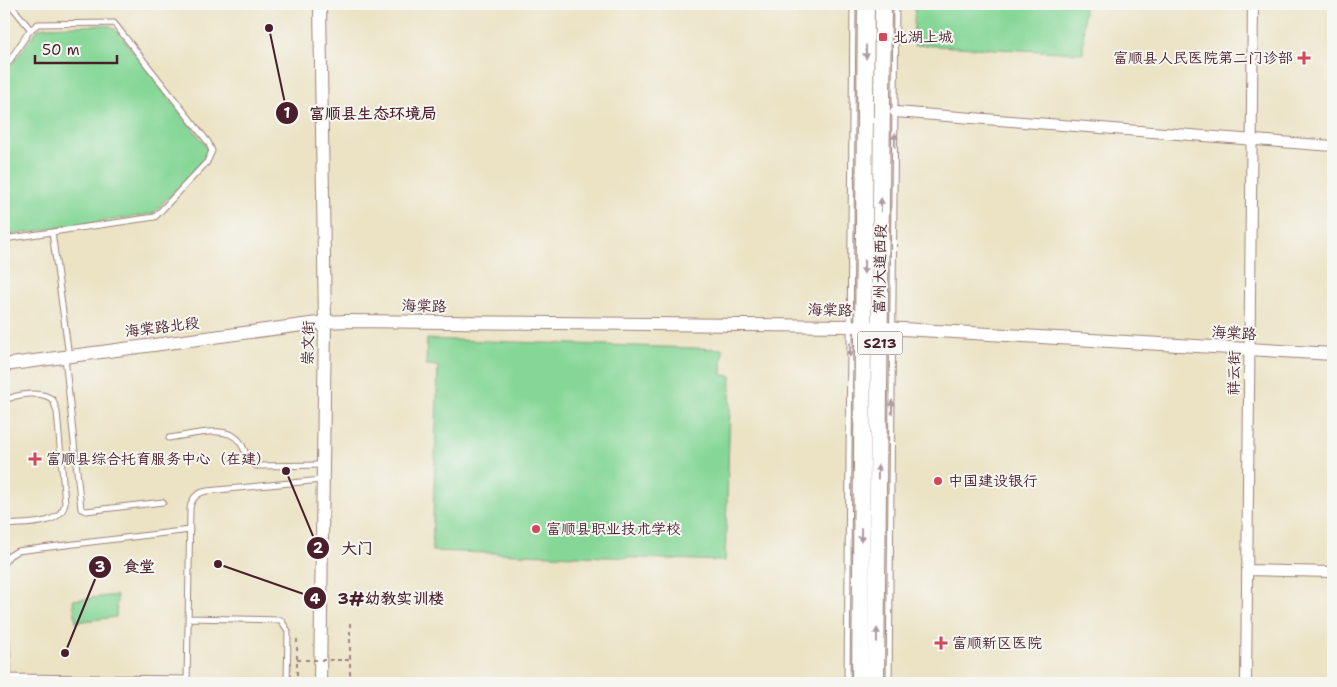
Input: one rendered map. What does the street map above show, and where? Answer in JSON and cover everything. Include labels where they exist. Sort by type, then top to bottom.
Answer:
[{"type":"main road","name":"富州大道西段","points":[[860,683],[857,326],[866,4]]},
{"type":"main road","name":"富州大道西段","points":[[876,683],[886,328],[884,4]]},
{"type":"street","name":"崇文街","points":[[320,4],[324,322],[320,683]]},
{"type":"street","name":"祥云街","points":[[1246,683],[1253,4]]},
{"type":"street","points":[[895,112],[1333,146]]},
{"type":"street","name":"海棠路","points":[[324,322],[857,326],[1333,354]]},
{"type":"street","name":"海棠路北段","points":[[4,365],[324,322]]},
{"type":"street","points":[[1247,570],[1333,572]]},
{"type":"lane","points":[[10,4],[31,30]]},
{"type":"lane","points":[[847,683],[857,326],[854,4]]},
{"type":"lane","points":[[889,683],[886,328],[895,112],[896,4]]},
{"type":"lane","points":[[4,69],[31,30],[43,23],[114,23],[202,134],[212,151],[207,162],[155,217],[4,239]]},
{"type":"lane","points":[[52,232],[67,356],[79,506],[86,511],[163,502]]},
{"type":"lane","points":[[4,401],[12,397],[41,394],[53,400],[57,408],[65,503],[63,512],[55,519],[6,524],[4,489]]},
{"type":"lane","points":[[169,438],[225,433],[238,440],[248,460],[257,466],[323,465]]},
{"type":"lane","points":[[4,585],[9,680],[187,681],[191,503],[200,493],[322,480]]},
{"type":"lane","points":[[4,563],[9,556],[17,551],[190,530]]},
{"type":"lane","points":[[188,618],[281,620],[288,632],[287,683]]},
{"type":"path","points":[[350,620],[350,683]]},
{"type":"path","points":[[297,636],[297,683]]},
{"type":"path","points":[[297,660],[350,660]]},
{"type":"green space","points":[[915,4],[1084,4],[1083,53],[913,45]]},
{"type":"green space","points":[[111,26],[118,32],[207,147],[207,156],[153,214],[4,236],[4,75],[38,29],[45,27]]},
{"type":"green space","points":[[427,339],[723,349],[722,375],[731,376],[725,561],[432,551],[438,366],[426,365]]},
{"type":"green space","points":[[117,595],[116,617],[76,622],[73,600]]},
{"type":"place","name":"富顺县生态环境局","points":[[269,28]]},
{"type":"place","name":"北湖上城","points":[[883,37]]},
{"type":"place","name":"富顺县人民医院第二门诊部","points":[[1304,58]]},
{"type":"place","name":"富顺县综合托育服务中心（在建）","points":[[35,459]]},
{"type":"place","name":"大门","points":[[286,471]]},
{"type":"place","name":"中国建设银行","points":[[938,481]]},
{"type":"place","name":"富顺县职业技术学校","points":[[536,529]]},
{"type":"place","name":"3#幼教实训楼","points":[[218,564]]},
{"type":"place","name":"富顺新区医院","points":[[941,643]]},
{"type":"place","name":"食堂","points":[[65,653]]}]
